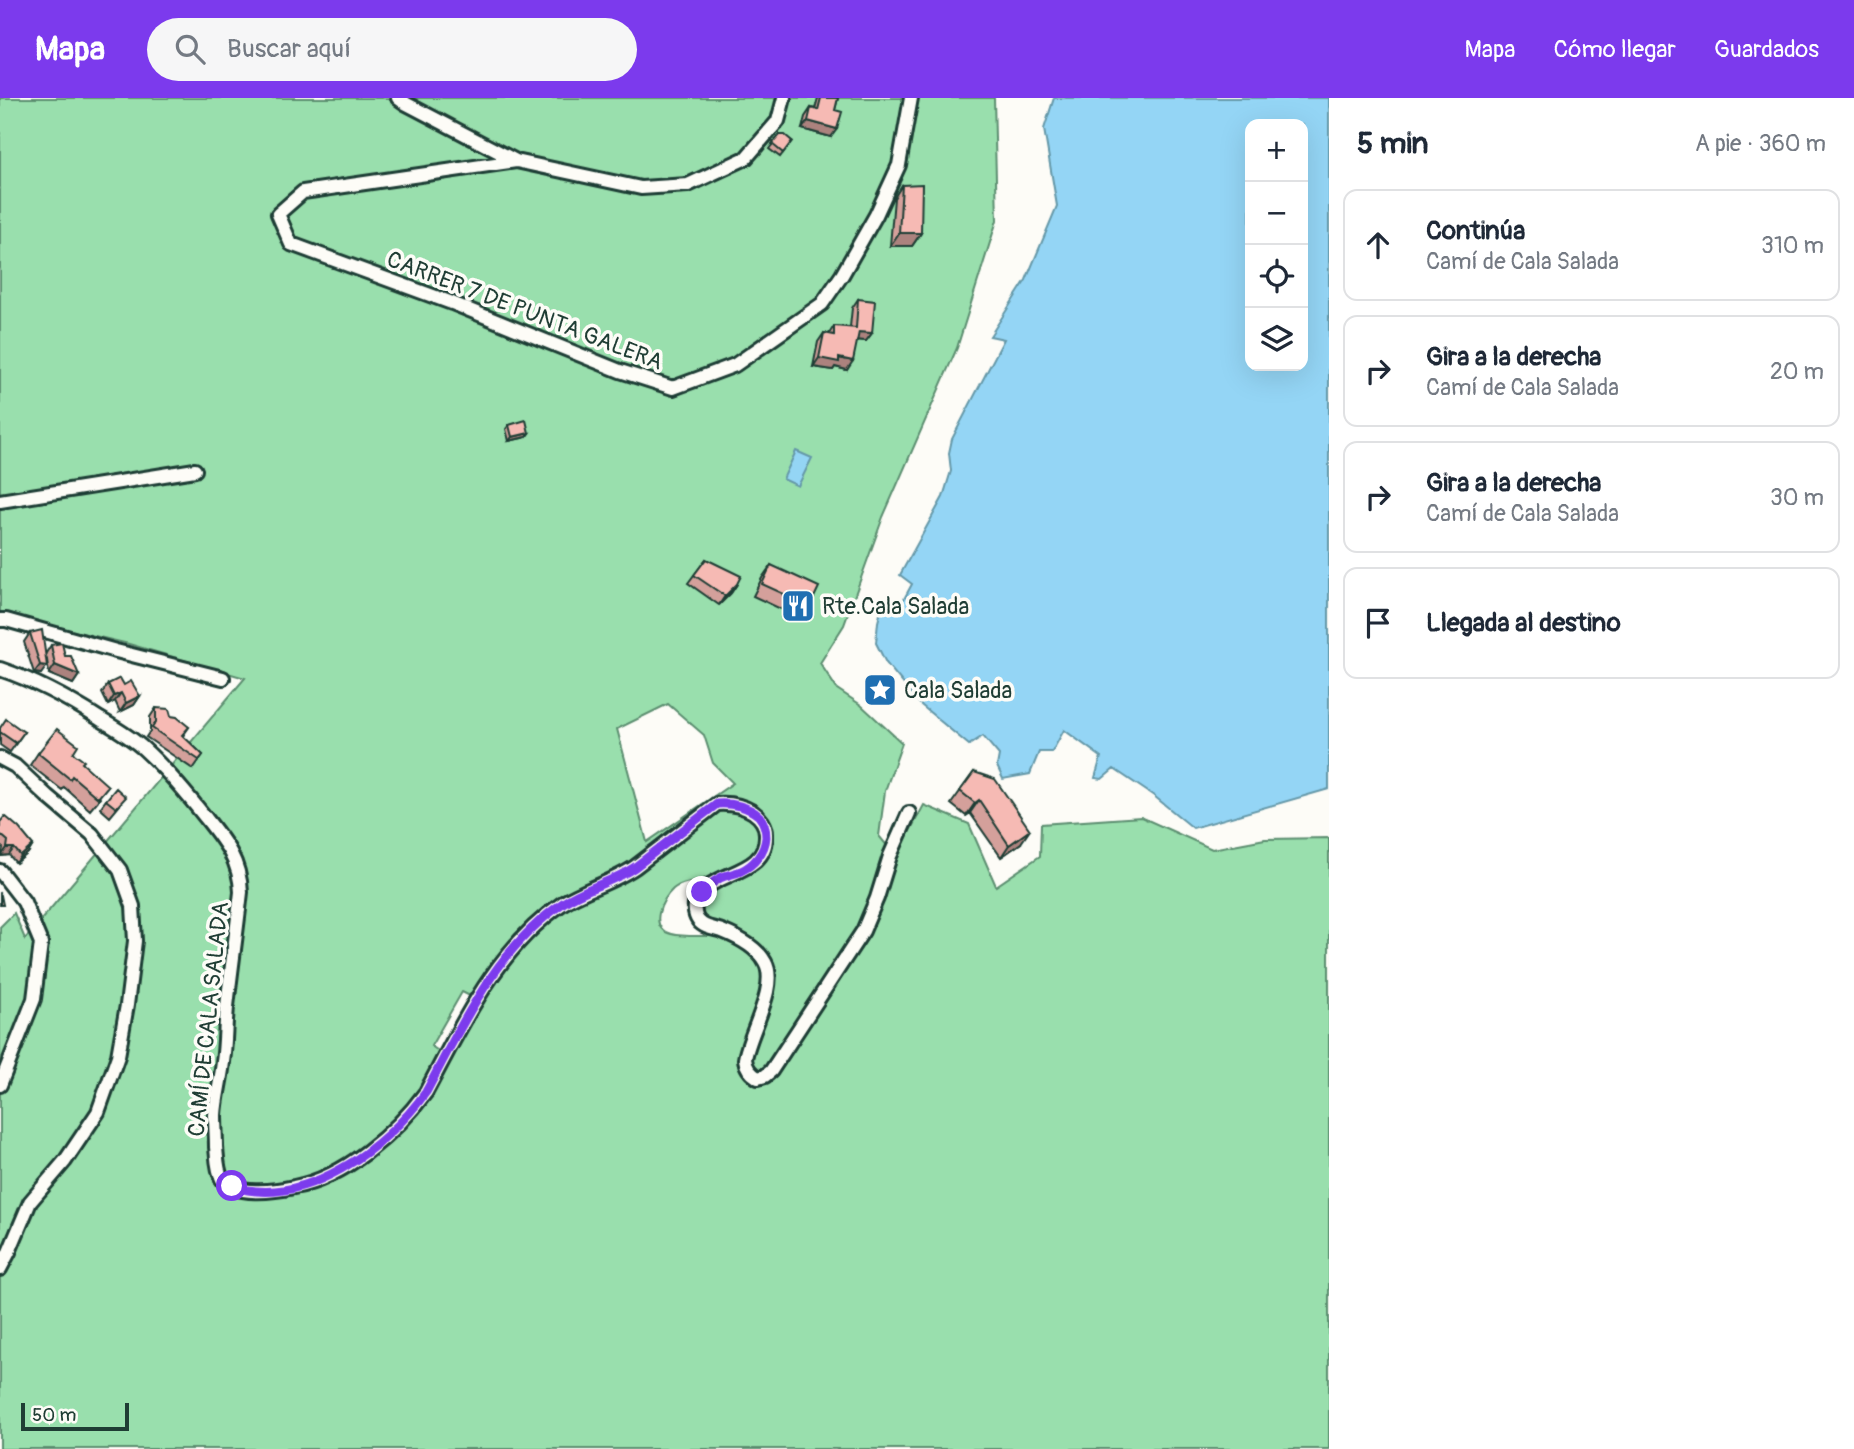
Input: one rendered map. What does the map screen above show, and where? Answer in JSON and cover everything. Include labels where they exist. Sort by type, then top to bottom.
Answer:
[{"type":"street","points":[[398,98],[516,161],[641,188],[688,185],[746,158],[778,121],[784,98]]},
{"type":"street","name":"CARRER 7 DE PUNTA GALERA","points":[[516,161],[303,192],[278,214],[291,244],[452,303],[620,371],[673,388],[735,365],[822,304],[876,215],[899,165],[911,98]]},
{"type":"street","points":[[0,501],[195,470]]},
{"type":"street","points":[[0,620],[223,677]]},
{"type":"street","name":"CAMÍ DE CALA SALADA","points":[[0,669],[20,676],[77,705],[127,735],[143,748],[178,783],[220,836],[236,863],[241,877],[241,892],[215,1115],[217,1158],[221,1177],[240,1189],[266,1191],[307,1184],[338,1170],[381,1140],[426,1092],[483,986],[534,927],[566,902],[624,875],[717,804],[732,804],[751,811],[759,817],[766,834],[761,853],[755,861],[739,872],[715,881],[702,892],[695,908],[696,917],[702,924],[736,938],[755,950],[766,963],[768,984],[744,1059],[753,1075],[758,1078],[765,1076],[771,1071],[863,931],[909,813]]},
{"type":"street","points":[[0,758],[15,766],[92,834],[120,870],[133,905],[135,942],[118,1056],[98,1112],[65,1161],[30,1202],[0,1269]]},
{"type":"street","points":[[0,870],[24,902],[41,943],[34,999],[0,1085]]},
{"type":"green space","points":[[0,98],[994,98],[997,220],[957,348],[883,517],[844,625],[820,663],[837,689],[861,705],[902,743],[885,791],[879,836],[889,848],[903,844],[924,805],[969,824],[996,886],[1040,856],[1041,824],[1141,817],[1212,849],[1265,839],[1329,838],[1329,1449],[0,1449],[0,927],[14,913],[25,939],[245,678],[129,644],[0,614]],"holes":[[[668,704],[704,735],[713,763],[733,783],[647,842],[617,729]],[[705,880],[693,893],[689,910],[696,925],[711,936],[680,936],[664,931],[660,926],[658,920],[661,906],[673,889],[688,882]],[[462,992],[472,997],[440,1052],[431,1046]]]},
{"type":"water","points":[[1054,98],[1329,98],[1329,789],[1193,828],[1154,796],[1114,769],[1102,779],[1095,778],[1101,757],[1064,730],[1052,752],[1039,752],[1030,774],[1003,779],[997,766],[999,755],[983,736],[969,745],[921,705],[886,663],[876,643],[884,599],[904,599],[912,584],[900,575],[943,497],[951,471],[949,453],[952,439],[1004,339],[990,336],[1026,280],[1057,206],[1044,129]]},
{"type":"water","points":[[796,451],[812,458],[798,486],[783,479]]},
{"type":"building","points":[[821,98],[838,98],[835,110],[842,112],[837,129],[808,121],[811,108],[818,110]]},
{"type":"building","points":[[780,135],[785,135],[792,141],[783,153],[772,144]]},
{"type":"building","points":[[922,184],[921,233],[899,233],[902,185]]},
{"type":"building","points":[[858,299],[875,301],[872,333],[859,332],[853,361],[839,358],[839,362],[819,358],[824,333],[834,335],[834,326],[856,328]]},
{"type":"building","points":[[526,420],[529,433],[512,437],[509,425]]},
{"type":"building","points":[[706,559],[741,576],[725,596],[694,575]]},
{"type":"building","points":[[771,565],[819,587],[810,606],[762,584]]},
{"type":"building","points":[[42,630],[47,666],[40,665],[30,633]]},
{"type":"building","points":[[62,643],[65,656],[71,656],[79,675],[55,665],[51,645]]},
{"type":"building","points":[[120,678],[124,685],[131,681],[140,696],[126,703],[121,693],[114,696],[108,684]]},
{"type":"building","points":[[156,708],[169,709],[171,716],[177,717],[189,727],[182,735],[203,755],[199,760],[152,728],[156,722]]},
{"type":"building","points":[[6,719],[24,732],[16,743],[0,732]]},
{"type":"building","points":[[57,729],[78,745],[73,753],[108,786],[98,798],[38,753]]},
{"type":"building","points":[[974,772],[995,779],[1030,830],[1009,845],[979,800],[975,803],[960,791]]},
{"type":"building","points":[[116,788],[126,797],[116,808],[106,800]]},
{"type":"building","points":[[5,816],[33,845],[21,856],[14,848],[7,848],[8,841],[0,834],[0,822]]},
{"type":"place","name":"Rte.Cala Salada","points":[[798,606]]},
{"type":"place","name":"Cala Salada","points":[[880,690]]},
{"type":"route","points":[[232,1186],[266,1191],[307,1184],[332,1174],[363,1154],[418,1103],[483,986],[534,927],[566,902],[624,875],[717,804],[732,804],[751,811],[764,825],[765,844],[761,853],[746,868],[720,878],[702,892]]}]
